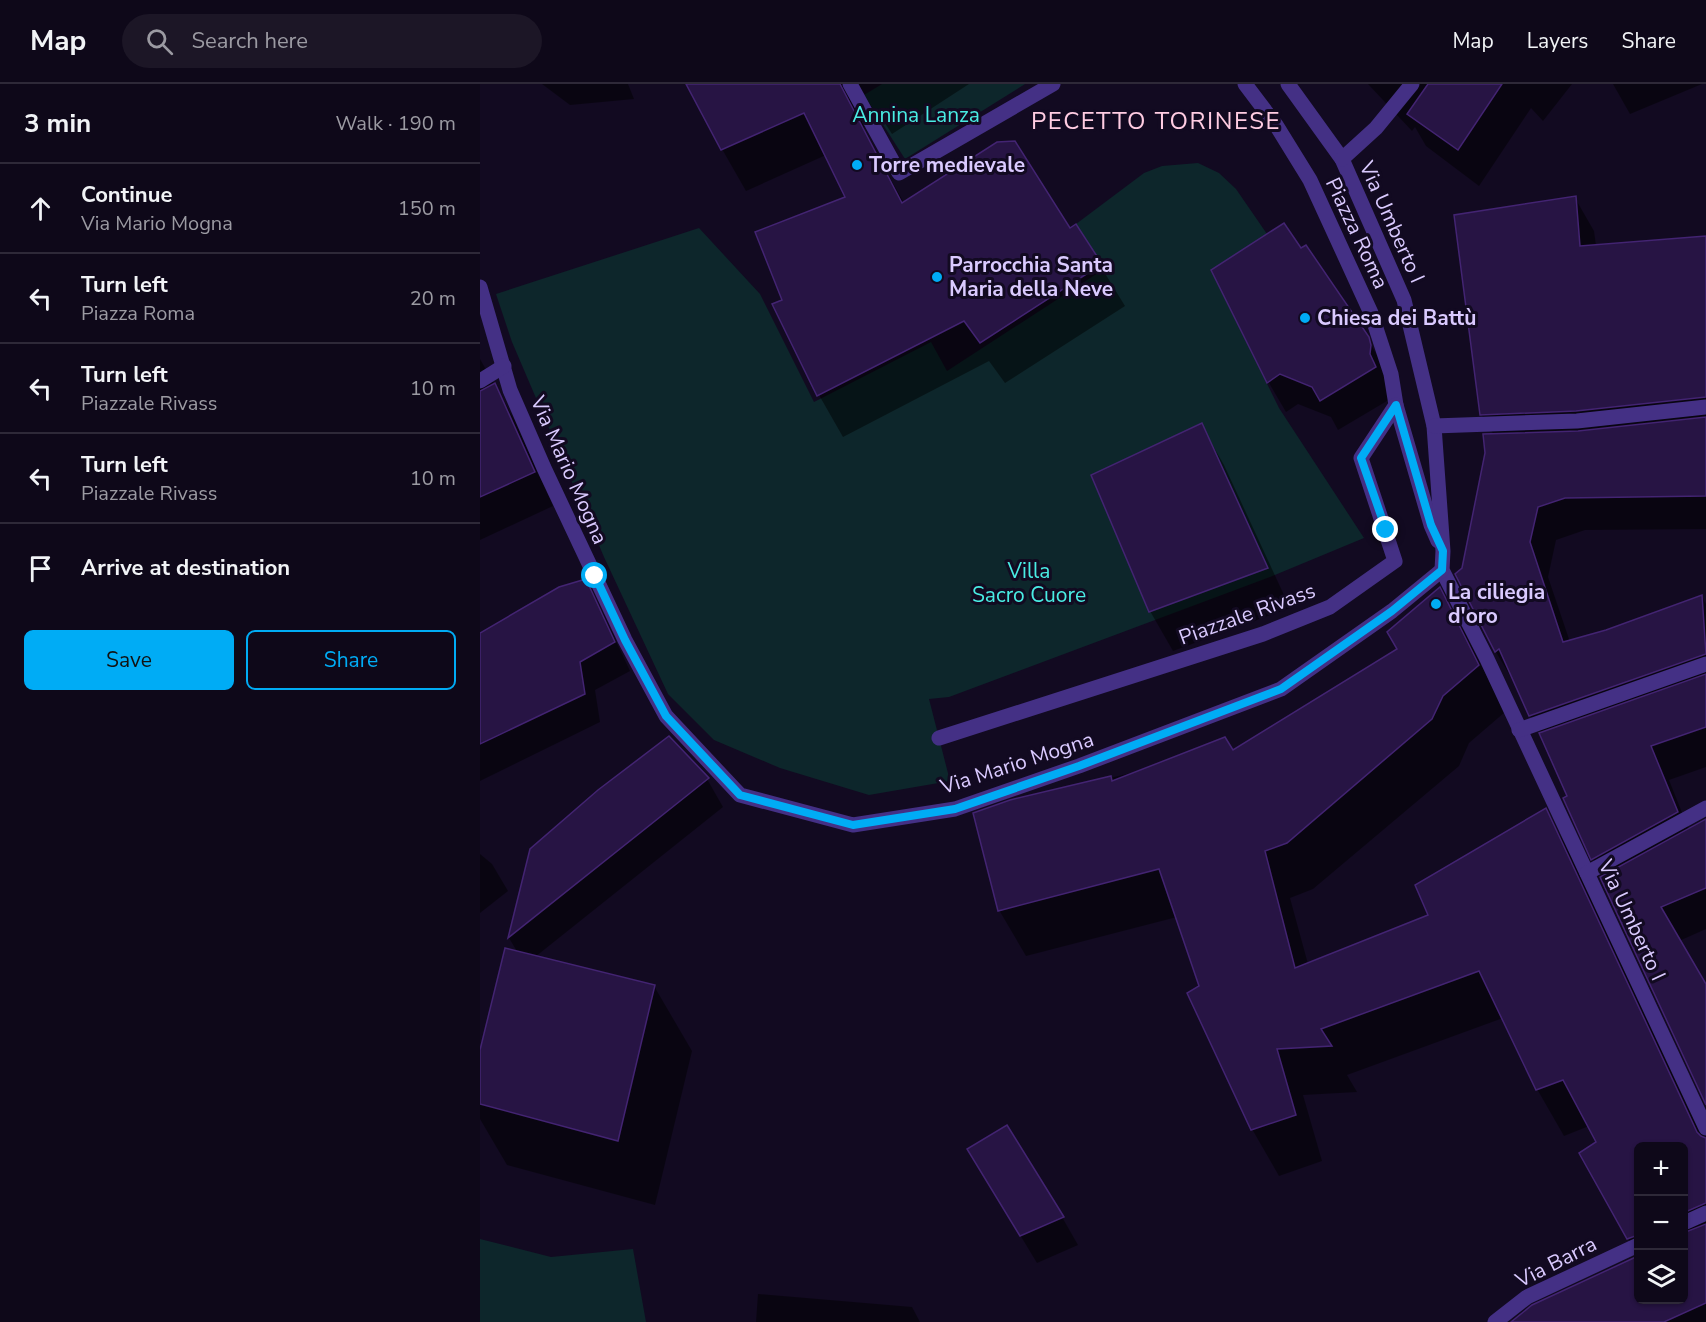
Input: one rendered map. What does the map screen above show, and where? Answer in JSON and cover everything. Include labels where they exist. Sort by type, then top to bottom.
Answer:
[{"type":"street","points":[[850,84],[899,173],[1053,84]]},
{"type":"street","name":"Piazza Roma","points":[[1245,84],[1276,125],[1310,180],[1371,313],[1391,374],[1396,405],[1431,525],[1443,551]]},
{"type":"street","name":"Via Umberto I","points":[[1288,84],[1342,159],[1404,300],[1434,426],[1443,551],[1442,570],[1487,659],[1706,1128]]},
{"type":"street","points":[[1342,159],[1376,128],[1412,84]]},
{"type":"street","name":"Via Mario Mogna","points":[[480,287],[510,390],[625,640],[666,716],[740,795],[853,825],[955,809],[1079,766],[1281,689],[1392,611],[1442,570]]},
{"type":"street","points":[[480,381],[504,366]]},
{"type":"street","name":"Piazzale Rivass","points":[[939,738],[1263,634],[1330,608],[1395,561],[1361,458],[1396,405]]},
{"type":"street","points":[[1434,426],[1577,421],[1706,407]]},
{"type":"street","points":[[1519,730],[1706,664]]},
{"type":"street","points":[[1587,873],[1698,809]]},
{"type":"street","points":[[1688,1221],[1706,1213]]},
{"type":"street","name":"Via Barra","points":[[1495,1322],[1527,1297],[1634,1247]]},
{"type":"green space","name":"Annina Lanza","points":[[882,84],[1025,84],[905,159],[864,95]]},
{"type":"green space","points":[[1198,163],[1219,173],[1236,189],[1267,234],[1284,223],[1301,248],[1226,301],[1279,408],[1364,538],[1270,577],[949,697],[929,699],[950,781],[869,795],[780,768],[714,740],[668,694],[604,557],[512,342],[496,294],[699,228],[760,294],[814,402],[931,342],[947,371],[1104,269],[1076,224],[1144,173],[1162,166]]},
{"type":"green space","points":[[480,1239],[551,1257],[633,1249],[646,1322],[480,1322]]},
{"type":"building","name":"Parrocchia Santa Maria della Neve","points":[[686,84],[840,84],[902,203],[997,142],[1015,141],[1070,228],[1076,224],[1102,264],[980,343],[964,321],[817,396],[772,304],[782,300],[755,232],[845,197],[804,113],[721,150]]},
{"type":"building","points":[[1428,84],[1502,84],[1458,150],[1407,114]]},
{"type":"building","points":[[1576,196],[1580,246],[1706,236],[1706,397],[1576,411],[1480,415],[1454,215]]},
{"type":"building","name":"Chiesa dei Battù","points":[[1284,223],[1301,248],[1306,245],[1369,337],[1370,354],[1376,367],[1320,401],[1312,387],[1280,374],[1267,383],[1211,270]]},
{"type":"building","points":[[495,383],[535,472],[480,497],[480,391]]},
{"type":"building","points":[[1706,417],[1706,496],[1565,498],[1538,507],[1530,542],[1563,642],[1606,630],[1702,595],[1706,654],[1529,716],[1499,649],[1495,652],[1455,574],[1462,568],[1485,453],[1483,434],[1578,431]]},
{"type":"building","name":"Villa Sacro Cuore","points":[[1202,423],[1268,568],[1149,612],[1091,475]]},
{"type":"building","points":[[586,579],[615,642],[580,662],[585,694],[480,744],[480,633],[559,587]]},
{"type":"building","points":[[1440,587],[1479,665],[1443,696],[1432,719],[1287,843],[1265,851],[1295,968],[1428,915],[1415,885],[1546,808],[1697,1132],[1706,1138],[1706,1203],[1688,1211],[1688,1142],[1634,1142],[1634,1236],[1627,1239],[1579,1153],[1596,1142],[1563,1080],[1536,1090],[1479,971],[1321,1029],[1332,1046],[1277,1049],[1296,1115],[1251,1130],[1187,993],[1199,986],[1159,869],[998,911],[973,813],[1010,800],[1111,776],[1112,781],[1225,737],[1233,750],[1397,649],[1387,632]]},
{"type":"building","points":[[1706,674],[1706,727],[1651,746],[1678,812],[1591,860],[1563,798],[1567,796],[1539,733]]},
{"type":"building","points":[[669,736],[709,778],[508,938],[530,849],[598,790]]},
{"type":"building","points":[[1706,819],[1706,888],[1661,907],[1706,984],[1706,1105],[1600,877]]},
{"type":"building","points":[[505,948],[655,985],[618,1141],[480,1104],[480,1050]]},
{"type":"building","points":[[1007,1125],[1064,1217],[1020,1236],[967,1149]]},
{"type":"building","points":[[1706,1224],[1706,1303],[1664,1322],[1511,1322],[1532,1305],[1634,1258],[1634,1304],[1688,1304],[1688,1231]]},
{"type":"place","name":"Torre medievale","points":[[857,165]]},
{"type":"place","name":"Parrocchia Santa Maria della Neve","points":[[937,277]]},
{"type":"place","name":"Chiesa dei Battù","points":[[1305,318]]},
{"type":"place","name":"La ciliegia d'oro","points":[[1436,604]]},
{"type":"district","name":"PECETTO TORINESE","points":[[1156,121]]},
{"type":"route","points":[[595,576],[625,640],[666,716],[740,795],[853,825],[955,809],[1079,766],[1281,689],[1392,611],[1442,570],[1443,551],[1431,525],[1396,405],[1361,458],[1386,530]]}]
